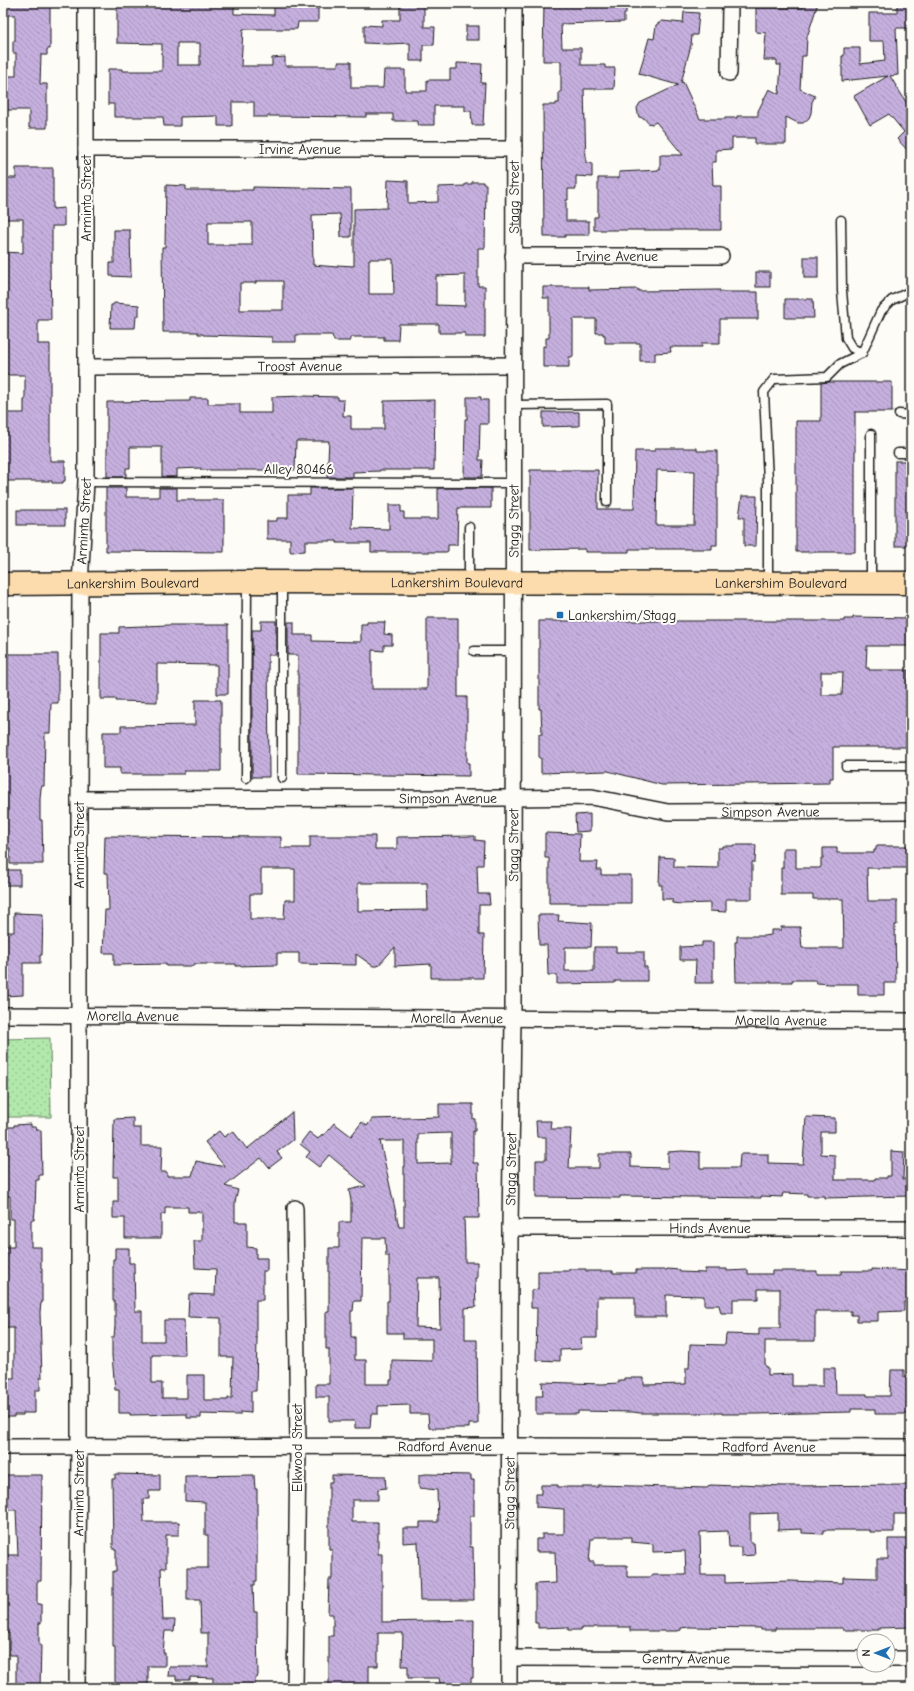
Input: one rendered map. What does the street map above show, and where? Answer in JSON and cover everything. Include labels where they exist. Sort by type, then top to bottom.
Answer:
[{"type":"main road","name":"Lankershim Boulevard","points":[[3,584],[247,582],[911,583]]},
{"type":"street","name":"Arminta Street","points":[[77,1688],[79,1446],[80,584],[86,482],[86,3]]},
{"type":"street","name":"Stagg Street","points":[[509,1688],[510,1228],[513,1019],[514,3]]},
{"type":"street","points":[[729,73],[730,3]]},
{"type":"street","name":"Irvine Avenue","points":[[86,149],[514,149]]},
{"type":"street","name":"Irvine Avenue","points":[[514,256],[721,256]]},
{"type":"street","name":"Troost Avenue","points":[[86,367],[514,365]]},
{"type":"street","name":"Simpson Avenue","points":[[79,799],[592,797],[668,812],[911,811]]},
{"type":"street","name":"Morella Avenue","points":[[3,1015],[911,1021]]},
{"type":"street","name":"Elkwood Street","points":[[295,1208],[298,1446],[295,1688]]},
{"type":"street","name":"Hinds Avenue","points":[[510,1228],[911,1228]]},
{"type":"street","name":"Radford Avenue","points":[[3,1447],[911,1447]]},
{"type":"street","name":"Gentry Avenue","points":[[509,1658],[856,1659]]},
{"type":"street","points":[[896,1659],[911,1659]]},
{"type":"lane","points":[[841,220],[842,291],[846,338],[852,348],[862,353]]},
{"type":"lane","points":[[768,583],[768,482],[764,392],[774,379],[827,377],[840,364],[862,353],[881,311],[892,300],[911,291]]},
{"type":"lane","points":[[514,405],[607,404],[607,502]]},
{"type":"lane","points":[[899,414],[911,414]]},
{"type":"lane","points":[[870,434],[870,583]]},
{"type":"lane","points":[[898,453],[911,453]]},
{"type":"lane","name":"Alley 80466","points":[[86,482],[513,483]]},
{"type":"lane","points":[[469,527],[469,583]]},
{"type":"lane","points":[[246,778],[247,582]]},
{"type":"lane","points":[[282,583],[282,778]]},
{"type":"lane","points":[[474,652],[513,651]]},
{"type":"lane","points":[[846,766],[911,766]]},
{"type":"green space","points":[[50,1038],[51,1117],[3,1117],[3,1039]]},
{"type":"building","points":[[6,3],[46,3],[46,6],[50,6],[50,49],[47,49],[47,55],[41,55],[40,84],[47,84],[47,128],[29,128],[29,110],[3,110],[3,76],[16,76],[16,53],[13,53],[13,41],[15,41],[15,15],[6,15]]},
{"type":"building","points":[[117,3],[234,3],[234,14],[274,15],[274,3],[318,3],[318,22],[298,22],[297,29],[243,29],[241,66],[272,66],[272,58],[285,57],[285,66],[338,66],[338,62],[351,62],[351,88],[383,88],[384,70],[405,70],[405,91],[427,91],[427,80],[450,80],[450,69],[457,69],[457,63],[482,64],[481,83],[485,83],[483,125],[472,125],[471,111],[465,111],[465,106],[434,106],[434,125],[418,125],[418,121],[393,121],[393,114],[366,114],[366,117],[254,117],[254,102],[232,102],[232,126],[218,126],[218,116],[180,117],[180,126],[164,126],[163,117],[114,117],[114,104],[108,104],[108,69],[122,69],[122,71],[162,71],[162,44],[117,43]],"holes":[[[177,43],[200,43],[200,65],[177,65]]]},
{"type":"building","points":[[400,3],[424,3],[424,27],[435,27],[434,45],[423,45],[423,61],[410,61],[410,43],[364,43],[364,25],[382,26],[382,20],[400,20]]},
{"type":"building","points":[[544,3],[626,3],[624,22],[561,24],[562,48],[581,48],[581,65],[605,65],[605,68],[615,68],[614,89],[584,89],[586,163],[592,163],[592,177],[576,176],[576,189],[568,189],[568,200],[566,200],[566,221],[589,221],[589,235],[544,237],[543,105],[556,105],[556,103],[559,103],[559,92],[561,92],[561,61],[543,61]]},
{"type":"building","points":[[803,3],[818,3],[807,37],[806,56],[802,56],[800,89],[815,96],[812,102],[811,113],[809,118],[803,123],[798,123],[786,117],[786,144],[755,144],[755,138],[732,138],[732,149],[716,150],[716,162],[712,162],[713,186],[721,186],[721,230],[594,230],[594,217],[598,217],[598,178],[619,178],[619,172],[660,170],[660,155],[683,155],[656,122],[652,124],[648,123],[644,118],[639,117],[638,114],[637,108],[640,103],[678,85],[639,74],[649,38],[654,39],[656,25],[662,21],[683,23],[684,12],[699,13],[697,35],[692,35],[691,45],[681,83],[683,82],[700,119],[725,119],[737,118],[737,116],[758,116],[758,111],[769,89],[779,94],[781,65],[777,65],[777,60],[764,60],[766,33],[756,32],[756,8],[803,8]]},
{"type":"building","points":[[897,3],[911,3],[911,28],[896,28],[898,75],[890,76],[911,110],[911,154],[897,139],[904,132],[889,114],[870,125],[854,96],[888,76],[842,81],[842,56],[844,56],[844,48],[860,48],[860,64],[885,61],[884,41],[869,41],[869,13],[897,13]]},
{"type":"building","points":[[466,26],[479,26],[479,40],[466,40]]},
{"type":"building","points":[[16,168],[53,168],[53,209],[64,208],[64,226],[52,226],[52,262],[50,262],[51,320],[38,320],[38,344],[50,344],[50,461],[65,461],[65,481],[63,481],[63,483],[52,483],[52,481],[3,481],[3,413],[24,413],[25,400],[25,375],[3,375],[3,252],[23,253],[23,219],[3,219],[3,178],[16,178]]},
{"type":"building","points":[[388,180],[408,181],[408,203],[438,202],[438,187],[465,186],[465,184],[472,184],[472,182],[483,182],[483,184],[486,184],[485,248],[478,248],[478,286],[485,286],[485,337],[465,337],[465,333],[439,333],[439,324],[399,324],[398,340],[384,340],[384,337],[350,337],[350,341],[334,341],[332,335],[296,335],[296,342],[272,342],[272,337],[203,335],[198,334],[198,332],[163,332],[162,247],[165,247],[166,185],[186,186],[186,190],[253,190],[253,187],[351,189],[351,237],[341,237],[340,214],[312,215],[313,265],[337,267],[337,265],[354,266],[354,209],[387,208]],"holes":[[[208,222],[252,222],[252,245],[208,245]],[[369,259],[393,259],[394,294],[369,294]],[[465,275],[465,306],[436,305],[436,276]],[[256,281],[283,281],[283,310],[240,310],[240,283],[256,283]]]},
{"type":"building","points":[[114,230],[130,230],[131,277],[110,276],[110,263],[114,263]]},
{"type":"building","points":[[804,257],[818,257],[818,278],[804,278]]},
{"type":"building","points":[[756,272],[770,272],[770,287],[756,287]]},
{"type":"building","points":[[543,287],[589,287],[589,290],[638,289],[638,291],[720,290],[720,292],[758,292],[758,319],[720,319],[720,343],[702,343],[702,347],[670,347],[671,352],[655,353],[655,361],[640,361],[640,343],[605,343],[605,335],[603,335],[603,333],[596,333],[596,319],[573,319],[573,357],[569,357],[569,367],[543,367],[543,346],[546,346],[546,338],[549,338],[549,298],[543,298]]},
{"type":"building","points":[[785,299],[813,299],[814,318],[785,318]]},
{"type":"building","points":[[114,303],[139,305],[139,316],[136,316],[135,328],[110,328],[111,305]]},
{"type":"building","points":[[892,382],[892,412],[855,412],[855,552],[796,552],[796,421],[821,421],[821,383]]},
{"type":"building","points":[[272,397],[338,397],[338,400],[344,400],[343,416],[351,416],[351,429],[384,429],[384,401],[435,400],[434,470],[380,470],[353,472],[353,477],[327,477],[329,441],[296,441],[295,470],[201,470],[201,468],[177,469],[177,477],[162,477],[162,447],[130,447],[130,468],[126,468],[126,477],[107,477],[107,402],[190,401],[190,398],[208,398],[208,404],[240,404],[240,413],[272,413]]},
{"type":"building","points":[[467,397],[481,397],[481,400],[488,400],[488,424],[480,424],[479,460],[483,460],[482,477],[464,477]]},
{"type":"building","points":[[543,412],[579,412],[579,426],[543,427]]},
{"type":"building","points":[[655,448],[697,448],[697,451],[717,451],[717,545],[712,545],[712,549],[629,549],[629,552],[585,552],[585,549],[530,550],[530,470],[598,470],[598,509],[634,509],[635,451],[655,451]],"holes":[[[657,470],[695,471],[694,525],[656,525]]]},
{"type":"building","points":[[895,461],[911,461],[911,546],[895,546]]},
{"type":"building","points":[[106,488],[126,488],[126,497],[159,497],[159,488],[177,488],[177,500],[224,500],[224,552],[106,551]]},
{"type":"building","points":[[310,488],[353,488],[352,528],[389,529],[389,505],[401,505],[401,512],[404,512],[404,519],[438,519],[438,488],[491,488],[491,508],[458,508],[457,545],[448,545],[448,551],[446,552],[371,552],[371,543],[305,541],[305,551],[291,552],[290,539],[267,539],[267,521],[277,521],[277,518],[288,518],[288,495],[310,495]]},
{"type":"building","points":[[742,496],[757,496],[756,546],[744,546],[744,517],[739,517]]},
{"type":"building","points":[[17,510],[65,510],[65,525],[17,525]]},
{"type":"building","points":[[853,617],[911,618],[911,646],[867,646],[866,668],[869,668],[869,670],[908,670],[908,720],[911,720],[911,747],[833,747],[833,778],[830,778],[830,783],[662,785],[608,771],[541,773],[541,758],[539,758],[539,734],[542,734],[541,709],[539,709],[539,621],[844,621],[844,619],[853,619]],"holes":[[[821,672],[843,672],[842,695],[821,695]]]},
{"type":"building","points":[[427,618],[458,618],[458,697],[467,697],[467,763],[469,763],[469,776],[298,774],[298,655],[288,655],[288,622],[294,622],[294,635],[312,635],[312,641],[361,642],[361,624],[367,624],[367,622],[385,622],[384,634],[392,635],[392,645],[384,645],[384,651],[372,650],[372,689],[427,689]]},
{"type":"building","points":[[261,621],[276,621],[276,655],[268,655],[269,777],[252,777],[252,630],[261,630]]},
{"type":"building","points":[[228,625],[228,694],[217,694],[217,665],[157,664],[157,702],[101,699],[101,633],[119,633],[119,627]]},
{"type":"building","points":[[3,654],[58,654],[58,703],[51,703],[50,733],[45,733],[44,786],[41,788],[40,799],[43,864],[10,864],[10,848],[3,848]]},
{"type":"building","points":[[195,700],[221,700],[221,771],[184,771],[184,774],[120,774],[120,768],[103,768],[103,732],[121,732],[121,726],[195,725]]},
{"type":"building","points":[[590,814],[590,831],[576,832],[575,815]]},
{"type":"building","points":[[545,833],[580,834],[579,862],[598,862],[597,870],[601,870],[601,875],[631,875],[631,903],[549,903],[549,858],[545,858]]},
{"type":"building","points":[[105,836],[281,837],[281,848],[310,848],[310,836],[375,836],[375,849],[397,849],[397,837],[475,836],[475,840],[484,841],[483,865],[477,865],[478,894],[489,894],[490,905],[479,905],[479,935],[484,935],[483,978],[431,978],[431,964],[395,966],[395,947],[378,966],[373,966],[356,954],[356,965],[299,964],[299,953],[277,953],[277,965],[114,965],[114,953],[103,953],[105,910],[109,910],[108,873],[104,873]],"holes":[[[261,869],[295,869],[295,900],[285,900],[284,919],[250,919],[250,894],[261,894]],[[358,883],[427,883],[428,910],[358,911]]]},
{"type":"building","points":[[733,845],[756,845],[755,862],[752,862],[752,899],[726,899],[726,912],[710,911],[710,903],[681,904],[672,903],[672,899],[662,899],[662,885],[659,885],[660,857],[674,858],[674,867],[718,868],[718,848]]},
{"type":"building","points":[[876,846],[911,846],[911,868],[867,868],[868,901],[897,901],[897,925],[895,925],[896,983],[884,983],[884,995],[858,995],[858,984],[817,983],[816,980],[792,980],[792,982],[736,982],[735,942],[737,942],[737,936],[771,935],[771,930],[781,930],[781,927],[800,927],[802,948],[844,948],[843,899],[813,899],[813,895],[781,895],[783,848],[796,848],[796,868],[819,868],[821,867],[821,858],[823,858],[823,848],[837,848],[837,853],[874,853]]},
{"type":"building","points":[[3,870],[20,870],[20,885],[3,885]]},
{"type":"building","points":[[14,913],[43,914],[42,955],[40,955],[40,963],[23,963],[23,995],[3,996],[3,932],[14,932]]},
{"type":"building","points":[[538,915],[559,915],[558,921],[592,923],[591,947],[565,947],[565,971],[594,971],[594,947],[616,947],[616,952],[644,952],[644,967],[647,967],[647,981],[557,984],[557,975],[548,975],[547,945],[539,945]]},
{"type":"building","points":[[702,942],[713,942],[713,983],[695,983],[696,960],[680,960],[680,947],[702,946]]},
{"type":"building","points":[[439,1104],[473,1104],[475,1131],[473,1131],[473,1163],[478,1163],[479,1218],[464,1218],[465,1262],[477,1262],[477,1278],[475,1278],[476,1307],[465,1308],[465,1340],[477,1340],[478,1424],[469,1424],[469,1428],[429,1428],[428,1414],[410,1414],[410,1405],[378,1406],[378,1414],[371,1414],[370,1428],[355,1428],[355,1421],[329,1421],[329,1397],[316,1397],[316,1384],[329,1384],[329,1349],[326,1349],[326,1312],[329,1312],[329,1248],[339,1248],[339,1222],[351,1222],[351,1201],[349,1190],[366,1186],[329,1155],[319,1167],[306,1157],[310,1152],[300,1144],[309,1132],[318,1139],[322,1134],[323,1136],[334,1123],[351,1136],[362,1122],[367,1126],[372,1119],[439,1117]],"holes":[[[451,1133],[451,1163],[418,1164],[418,1134]],[[380,1141],[404,1141],[404,1227],[399,1227]],[[362,1238],[385,1238],[386,1256],[389,1256],[387,1333],[403,1333],[403,1339],[432,1339],[432,1361],[392,1360],[392,1380],[390,1380],[390,1384],[366,1384],[366,1360],[355,1360],[355,1337],[351,1337],[351,1311],[353,1311],[354,1301],[361,1301]],[[417,1278],[439,1278],[440,1328],[416,1327]]]},
{"type":"building","points":[[292,1112],[293,1140],[277,1152],[282,1158],[269,1168],[261,1158],[225,1186],[238,1190],[235,1202],[235,1222],[247,1222],[247,1247],[256,1248],[256,1258],[267,1258],[267,1271],[263,1271],[263,1300],[256,1300],[256,1391],[251,1391],[251,1413],[240,1412],[240,1415],[201,1414],[201,1418],[187,1418],[187,1414],[130,1415],[130,1413],[119,1413],[119,1390],[115,1390],[112,1356],[112,1337],[114,1337],[115,1326],[115,1301],[113,1301],[113,1259],[115,1259],[115,1248],[129,1248],[129,1263],[134,1263],[135,1311],[142,1311],[142,1341],[164,1341],[164,1320],[184,1320],[185,1355],[152,1355],[152,1383],[162,1383],[162,1398],[187,1398],[187,1375],[204,1375],[204,1400],[228,1400],[228,1398],[232,1398],[233,1357],[221,1357],[221,1318],[188,1317],[189,1294],[215,1295],[216,1269],[195,1268],[194,1241],[202,1241],[202,1212],[188,1212],[188,1207],[165,1207],[165,1214],[161,1214],[161,1238],[125,1238],[125,1218],[113,1218],[113,1202],[118,1202],[118,1177],[113,1177],[114,1119],[133,1118],[133,1128],[141,1128],[141,1146],[162,1146],[161,1172],[167,1172],[167,1176],[192,1176],[196,1161],[225,1167],[205,1142],[219,1131],[224,1137],[233,1131],[247,1149]]},
{"type":"building","points":[[806,1117],[835,1118],[835,1132],[821,1132],[821,1154],[835,1155],[835,1180],[875,1180],[875,1178],[887,1178],[887,1176],[891,1176],[891,1151],[904,1152],[903,1179],[911,1179],[911,1196],[824,1198],[824,1196],[807,1196],[807,1194],[783,1193],[782,1197],[761,1196],[761,1198],[625,1196],[620,1196],[620,1198],[536,1197],[536,1160],[546,1160],[546,1137],[537,1137],[536,1121],[551,1121],[550,1129],[571,1129],[569,1168],[599,1168],[599,1154],[631,1154],[631,1167],[668,1168],[668,1152],[682,1151],[700,1152],[700,1168],[739,1168],[740,1154],[768,1154],[768,1163],[803,1164]]},
{"type":"building","points":[[31,1124],[31,1127],[36,1127],[37,1130],[41,1130],[42,1175],[39,1175],[39,1180],[36,1180],[34,1220],[31,1220],[31,1247],[41,1247],[42,1303],[40,1312],[42,1378],[40,1378],[40,1390],[35,1390],[35,1413],[23,1413],[23,1415],[14,1415],[14,1417],[3,1417],[3,1405],[4,1400],[6,1400],[6,1378],[14,1378],[14,1328],[6,1328],[5,1286],[3,1286],[3,1256],[6,1256],[6,1247],[14,1247],[14,1219],[10,1219],[10,1196],[3,1196],[3,1156],[6,1156],[6,1127]]},
{"type":"building","points":[[569,1269],[586,1269],[586,1271],[613,1271],[613,1273],[636,1273],[636,1270],[667,1269],[680,1270],[680,1272],[705,1273],[705,1269],[727,1269],[727,1271],[748,1270],[748,1274],[772,1274],[772,1271],[817,1271],[817,1274],[841,1274],[841,1271],[872,1271],[872,1269],[911,1271],[911,1302],[904,1302],[904,1311],[878,1312],[878,1321],[857,1321],[857,1315],[851,1315],[851,1311],[815,1311],[815,1341],[765,1341],[765,1363],[766,1367],[768,1367],[768,1375],[792,1374],[792,1386],[823,1386],[823,1368],[835,1368],[836,1394],[867,1394],[867,1396],[890,1396],[891,1370],[904,1370],[904,1377],[911,1377],[911,1414],[875,1414],[875,1409],[851,1409],[851,1412],[756,1414],[578,1411],[578,1414],[536,1414],[536,1396],[543,1396],[542,1382],[602,1384],[619,1383],[619,1380],[624,1380],[624,1378],[644,1378],[644,1385],[686,1384],[686,1368],[689,1368],[690,1344],[725,1345],[726,1334],[759,1335],[759,1328],[780,1328],[780,1289],[758,1289],[758,1299],[733,1299],[733,1313],[721,1313],[719,1305],[704,1305],[704,1296],[666,1295],[666,1317],[635,1317],[635,1297],[597,1297],[597,1338],[581,1338],[582,1349],[560,1350],[560,1361],[536,1360],[537,1308],[531,1308],[531,1290],[538,1289],[538,1271],[569,1271]]},
{"type":"building","points":[[115,1474],[160,1475],[160,1491],[149,1491],[149,1499],[143,1499],[144,1522],[179,1522],[179,1535],[166,1535],[166,1568],[161,1568],[163,1620],[175,1620],[174,1631],[165,1631],[163,1653],[165,1653],[165,1666],[148,1666],[148,1688],[115,1688],[115,1647],[113,1647],[113,1571],[116,1571],[116,1549],[113,1549],[112,1479],[115,1479]]},
{"type":"building","points":[[3,1475],[42,1475],[41,1581],[37,1581],[37,1604],[41,1604],[41,1623],[39,1623],[39,1645],[41,1645],[40,1688],[16,1688],[16,1655],[9,1655],[9,1633],[3,1633],[3,1555],[18,1555],[16,1510],[3,1510]]},
{"type":"building","points":[[254,1475],[255,1489],[257,1489],[257,1581],[255,1581],[255,1585],[253,1585],[254,1612],[257,1612],[258,1675],[257,1678],[255,1678],[255,1688],[213,1688],[213,1678],[190,1677],[190,1680],[176,1680],[176,1676],[168,1676],[169,1667],[208,1667],[208,1633],[201,1633],[200,1600],[187,1600],[187,1568],[208,1568],[208,1535],[205,1535],[205,1502],[185,1501],[185,1476]]},
{"type":"building","points":[[332,1475],[385,1476],[386,1488],[378,1489],[378,1500],[352,1500],[352,1522],[378,1522],[378,1554],[382,1554],[382,1622],[474,1620],[473,1678],[471,1678],[471,1688],[441,1688],[439,1678],[408,1678],[408,1666],[402,1666],[403,1633],[378,1633],[378,1666],[369,1666],[369,1688],[329,1688],[329,1636],[333,1636],[333,1614],[328,1614],[329,1579],[332,1579],[332,1549],[329,1549],[329,1482],[332,1482]]},
{"type":"building","points":[[419,1475],[471,1475],[471,1480],[474,1480],[474,1516],[470,1516],[470,1547],[473,1547],[474,1600],[420,1600],[418,1542],[403,1543],[403,1528],[420,1528],[420,1522],[438,1522],[437,1490],[419,1488]]},
{"type":"building","points":[[739,1484],[783,1486],[908,1485],[908,1487],[911,1487],[911,1514],[894,1514],[894,1532],[869,1532],[869,1530],[823,1530],[823,1534],[802,1533],[802,1529],[778,1530],[778,1513],[750,1514],[750,1543],[754,1543],[755,1555],[741,1556],[741,1547],[729,1547],[728,1531],[700,1532],[701,1575],[725,1575],[725,1583],[790,1581],[843,1583],[843,1577],[877,1578],[877,1559],[888,1559],[888,1539],[911,1539],[911,1627],[879,1628],[879,1630],[843,1630],[843,1628],[775,1628],[775,1630],[761,1630],[761,1628],[689,1627],[681,1628],[681,1630],[677,1631],[630,1631],[630,1627],[594,1627],[581,1628],[581,1630],[568,1630],[568,1627],[538,1628],[538,1623],[535,1623],[535,1584],[556,1583],[555,1552],[536,1552],[536,1539],[542,1539],[542,1534],[564,1534],[564,1509],[536,1507],[536,1494],[541,1494],[541,1485],[558,1485],[558,1487],[598,1487],[598,1485],[707,1488],[710,1485],[739,1486]],"holes":[[[594,1537],[631,1537],[631,1542],[653,1544],[653,1552],[685,1551],[686,1575],[627,1577],[627,1565],[594,1565],[594,1562],[589,1562],[591,1539],[594,1539]]]},
{"type":"place","name":"Lankershim/Stagg","points":[[560,615]]}]
